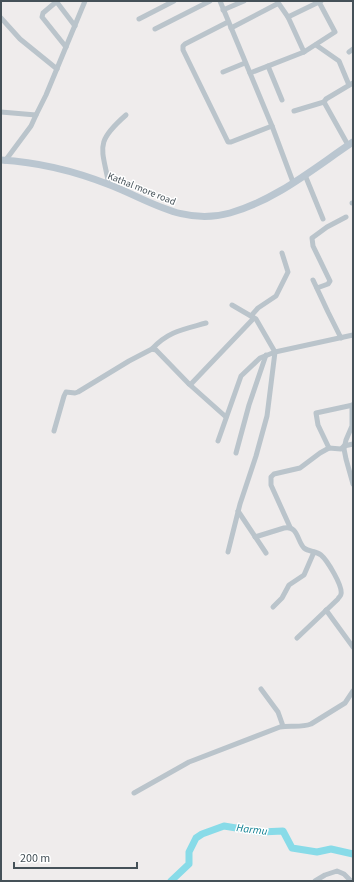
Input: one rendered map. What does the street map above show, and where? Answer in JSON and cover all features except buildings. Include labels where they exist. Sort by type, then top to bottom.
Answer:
[{"type":"main road","name":"Kathal more road","points":[[3,160],[50,167],[76,174],[109,185],[154,206],[184,215],[206,217],[230,213],[251,206],[294,182],[351,144]]},
{"type":"street","points":[[66,47],[42,17],[43,13],[56,1],[75,26]]},
{"type":"street","points":[[3,160],[31,126],[57,69],[85,1]]},
{"type":"street","points":[[140,19],[174,1]]},
{"type":"street","points":[[155,29],[210,1]]},
{"type":"street","points":[[220,1],[294,182]]},
{"type":"street","points":[[223,10],[244,1]]},
{"type":"street","points":[[250,73],[304,52],[335,32],[320,1],[288,17]]},
{"type":"street","points":[[272,126],[228,142],[182,46],[279,4],[288,17],[304,52]]},
{"type":"street","points":[[1,18],[20,39],[57,69]]},
{"type":"street","points":[[294,111],[324,102],[351,84],[339,62],[316,45]]},
{"type":"street","points":[[223,72],[245,63]]},
{"type":"street","points":[[268,66],[282,100]]},
{"type":"street","points":[[324,102],[351,144]]},
{"type":"street","points":[[1,112],[36,115]]},
{"type":"street","points":[[109,185],[102,148],[104,139],[110,128],[126,115]]},
{"type":"street","points":[[306,174],[323,219]]},
{"type":"street","points":[[317,288],[328,284],[330,281],[313,246],[312,238],[346,217]]},
{"type":"street","points":[[190,384],[193,383],[252,317],[258,308],[277,296],[288,272],[282,253]]},
{"type":"street","points":[[313,280],[342,338]]},
{"type":"street","points":[[228,552],[238,511],[267,416],[275,352],[260,324],[252,317],[232,305]]},
{"type":"street","points":[[54,431],[66,393],[78,392],[152,348],[173,332],[206,323]]},
{"type":"street","points":[[218,440],[241,376],[257,361],[266,355],[275,352],[353,335]]},
{"type":"street","points":[[152,348],[156,350],[226,417]]},
{"type":"street","points":[[236,453],[266,355]]},
{"type":"street","points":[[329,448],[318,424],[316,413],[352,405],[352,428],[344,446],[353,484]]},
{"type":"street","points":[[297,638],[340,596],[341,590],[329,565],[322,556],[305,548],[294,529],[290,527],[271,485],[271,477],[274,474],[300,468],[329,448],[341,449],[344,446],[353,444]]},
{"type":"street","points":[[238,511],[266,553]]},
{"type":"street","points":[[255,537],[290,527]]},
{"type":"street","points":[[273,607],[282,598],[289,585],[304,575],[314,552]]},
{"type":"street","points":[[326,610],[353,647]]},
{"type":"street","points":[[261,689],[276,709],[283,726]]},
{"type":"street","points":[[134,793],[189,762],[221,749],[283,726],[302,727],[311,724],[345,703],[353,691]]},
{"type":"street","points":[[315,881],[337,870],[351,881]]},
{"type":"waterway","name":"Harmu","points":[[171,881],[189,864],[189,852],[196,838],[202,834],[224,826],[261,832],[283,831],[292,848],[317,852],[331,849],[353,854]]}]
